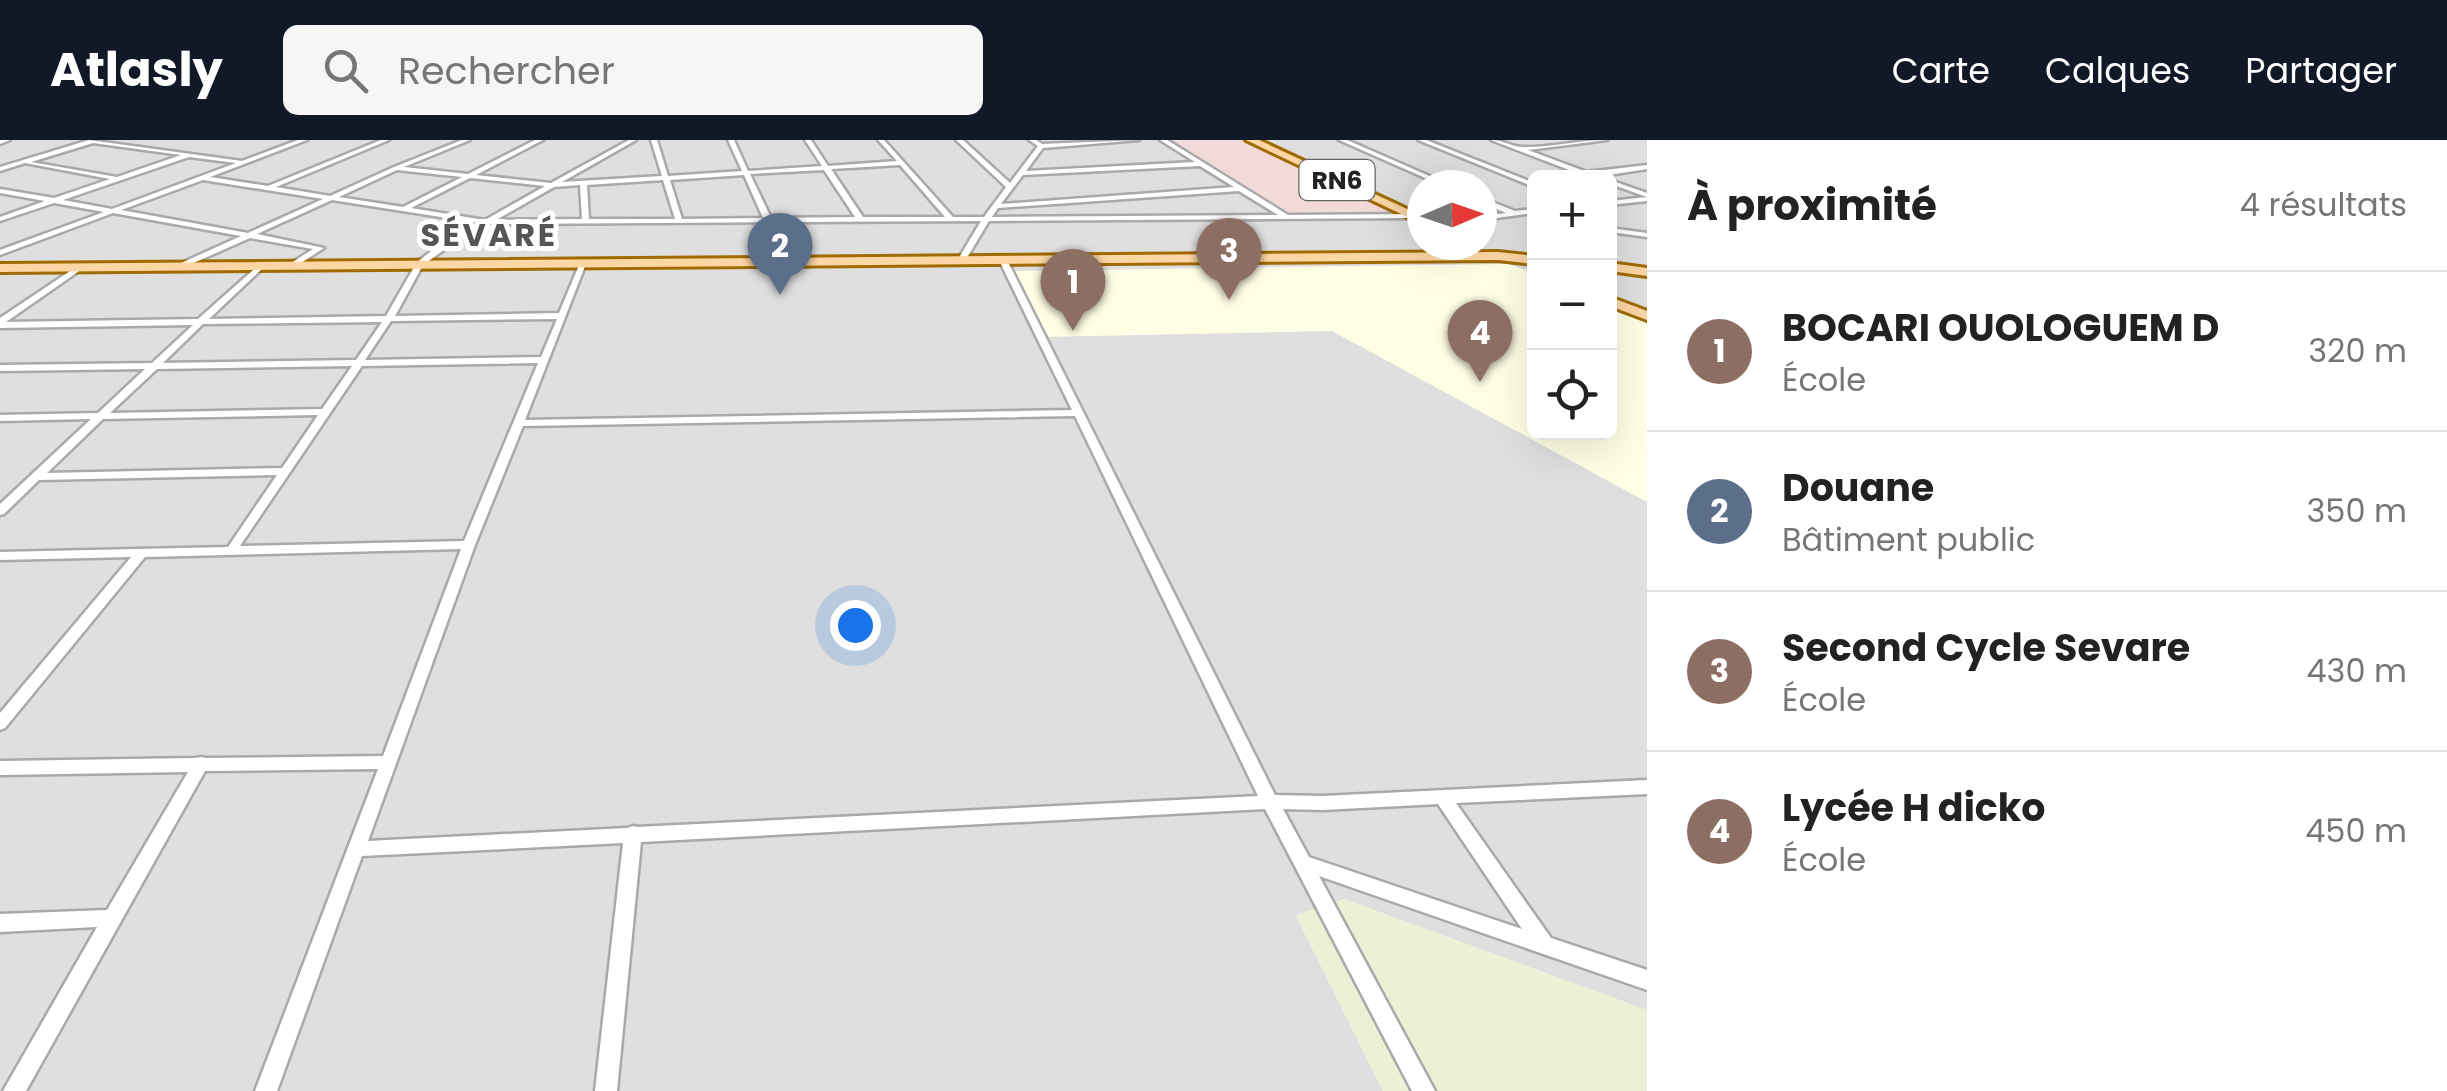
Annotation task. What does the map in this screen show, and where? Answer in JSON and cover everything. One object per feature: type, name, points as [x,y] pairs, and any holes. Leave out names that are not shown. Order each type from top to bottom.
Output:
[{"type":"main road","name":"RN6","points":[[1251,140],[1407,213]]},
{"type":"main road","points":[[1498,256],[1527,268]]},
{"type":"main road","points":[[0,268],[1498,256],[1527,259]]},
{"type":"main road","points":[[1617,268],[1647,272]]},
{"type":"main road","points":[[1617,304],[1647,316]]},
{"type":"street","points":[[0,170],[94,140],[244,162]]},
{"type":"street","points":[[0,253],[300,140]]},
{"type":"street","points":[[269,188],[386,140]]},
{"type":"street","points":[[182,266],[396,168],[467,140]]},
{"type":"street","points":[[404,209],[540,140]]},
{"type":"street","points":[[231,551],[389,318],[420,264],[486,222],[633,140]]},
{"type":"street","points":[[654,140],[679,220]]},
{"type":"street","points":[[752,140],[732,141],[768,220]]},
{"type":"street","points":[[808,140],[860,219]]},
{"type":"street","points":[[882,140],[951,219]]},
{"type":"street","points":[[958,140],[1010,188]]},
{"type":"street","points":[[1032,140],[1041,146],[1136,140]]},
{"type":"street","points":[[1163,140],[1286,217]]},
{"type":"street","points":[[1342,140],[1413,170]]},
{"type":"street","points":[[1421,140],[1527,182]]},
{"type":"street","points":[[1494,140],[1576,170]]},
{"type":"street","points":[[1519,149],[1604,140]]},
{"type":"street","points":[[961,262],[986,218],[1041,146]]},
{"type":"street","points":[[0,219],[188,154]]},
{"type":"street","points":[[22,162],[118,179]]},
{"type":"street","points":[[396,168],[552,185],[902,163]]},
{"type":"street","points":[[1021,173],[1201,164]]},
{"type":"street","points":[[1617,171],[1647,168]]},
{"type":"street","points":[[203,178],[486,222],[1407,218]]},
{"type":"street","points":[[583,183],[586,221]]},
{"type":"street","points":[[1617,185],[1647,197]]},
{"type":"street","points":[[997,206],[1240,188]]},
{"type":"street","points":[[0,191],[320,248],[292,265]]},
{"type":"street","points":[[1617,202],[1647,197]]},
{"type":"street","points":[[1497,206],[1513,213]]},
{"type":"street","points":[[1497,215],[1527,211]]},
{"type":"street","points":[[1497,218],[1527,221]]},
{"type":"street","points":[[1617,231],[1647,235]]},
{"type":"street","points":[[1003,260],[1270,802],[1424,1091]]},
{"type":"street","points":[[266,1091],[469,545],[584,262]]},
{"type":"street","points":[[0,511],[261,265]]},
{"type":"street","points":[[0,323],[78,267]]},
{"type":"street","points":[[0,323],[563,316]]},
{"type":"street","points":[[0,368],[545,360]]},
{"type":"street","points":[[0,418],[326,412]]},
{"type":"street","points":[[519,423],[1077,414]]},
{"type":"street","points":[[36,477],[285,471]]},
{"type":"street","points":[[0,556],[469,545]]},
{"type":"street","points":[[0,724],[140,554]]},
{"type":"street","points":[[0,768],[386,762]]},
{"type":"street","points":[[14,1091],[201,763]]},
{"type":"street","points":[[357,849],[1270,802],[1647,788]]},
{"type":"street","points":[[1442,797],[1546,947]]},
{"type":"street","points":[[606,1091],[632,833]]},
{"type":"street","points":[[1303,864],[1647,980]]},
{"type":"street","points":[[0,923],[112,918]]},
{"type":"shaded area","points":[[0,140],[1647,140],[1647,1010],[1344,899],[1296,916],[1383,1091],[0,1091]]},
{"type":"shaded area","points":[[1163,140],[1244,140],[1400,213],[1288,216]]},
{"type":"shaded area","points":[[1508,264],[1527,271],[1527,437],[1332,331],[1042,337],[1009,271]]},
{"type":"shaded area","points":[[1617,307],[1647,320],[1647,502],[1533,440],[1617,440]]},
{"type":"shaded area","points":[[1344,899],[1647,1010],[1647,1091],[1383,1091],[1296,915]]},
{"type":"place","name":"Douane","points":[[780,295]]},
{"type":"place","name":"Second Cycle Sevare","points":[[1229,300]]},
{"type":"place","name":"BOCARI OUOLOGUEM D","points":[[1073,331]]},
{"type":"place","name":"Lycée H dicko","points":[[1480,382]]},
{"type":"district","name":"SÉVARÉ","points":[[489,234]]}]
